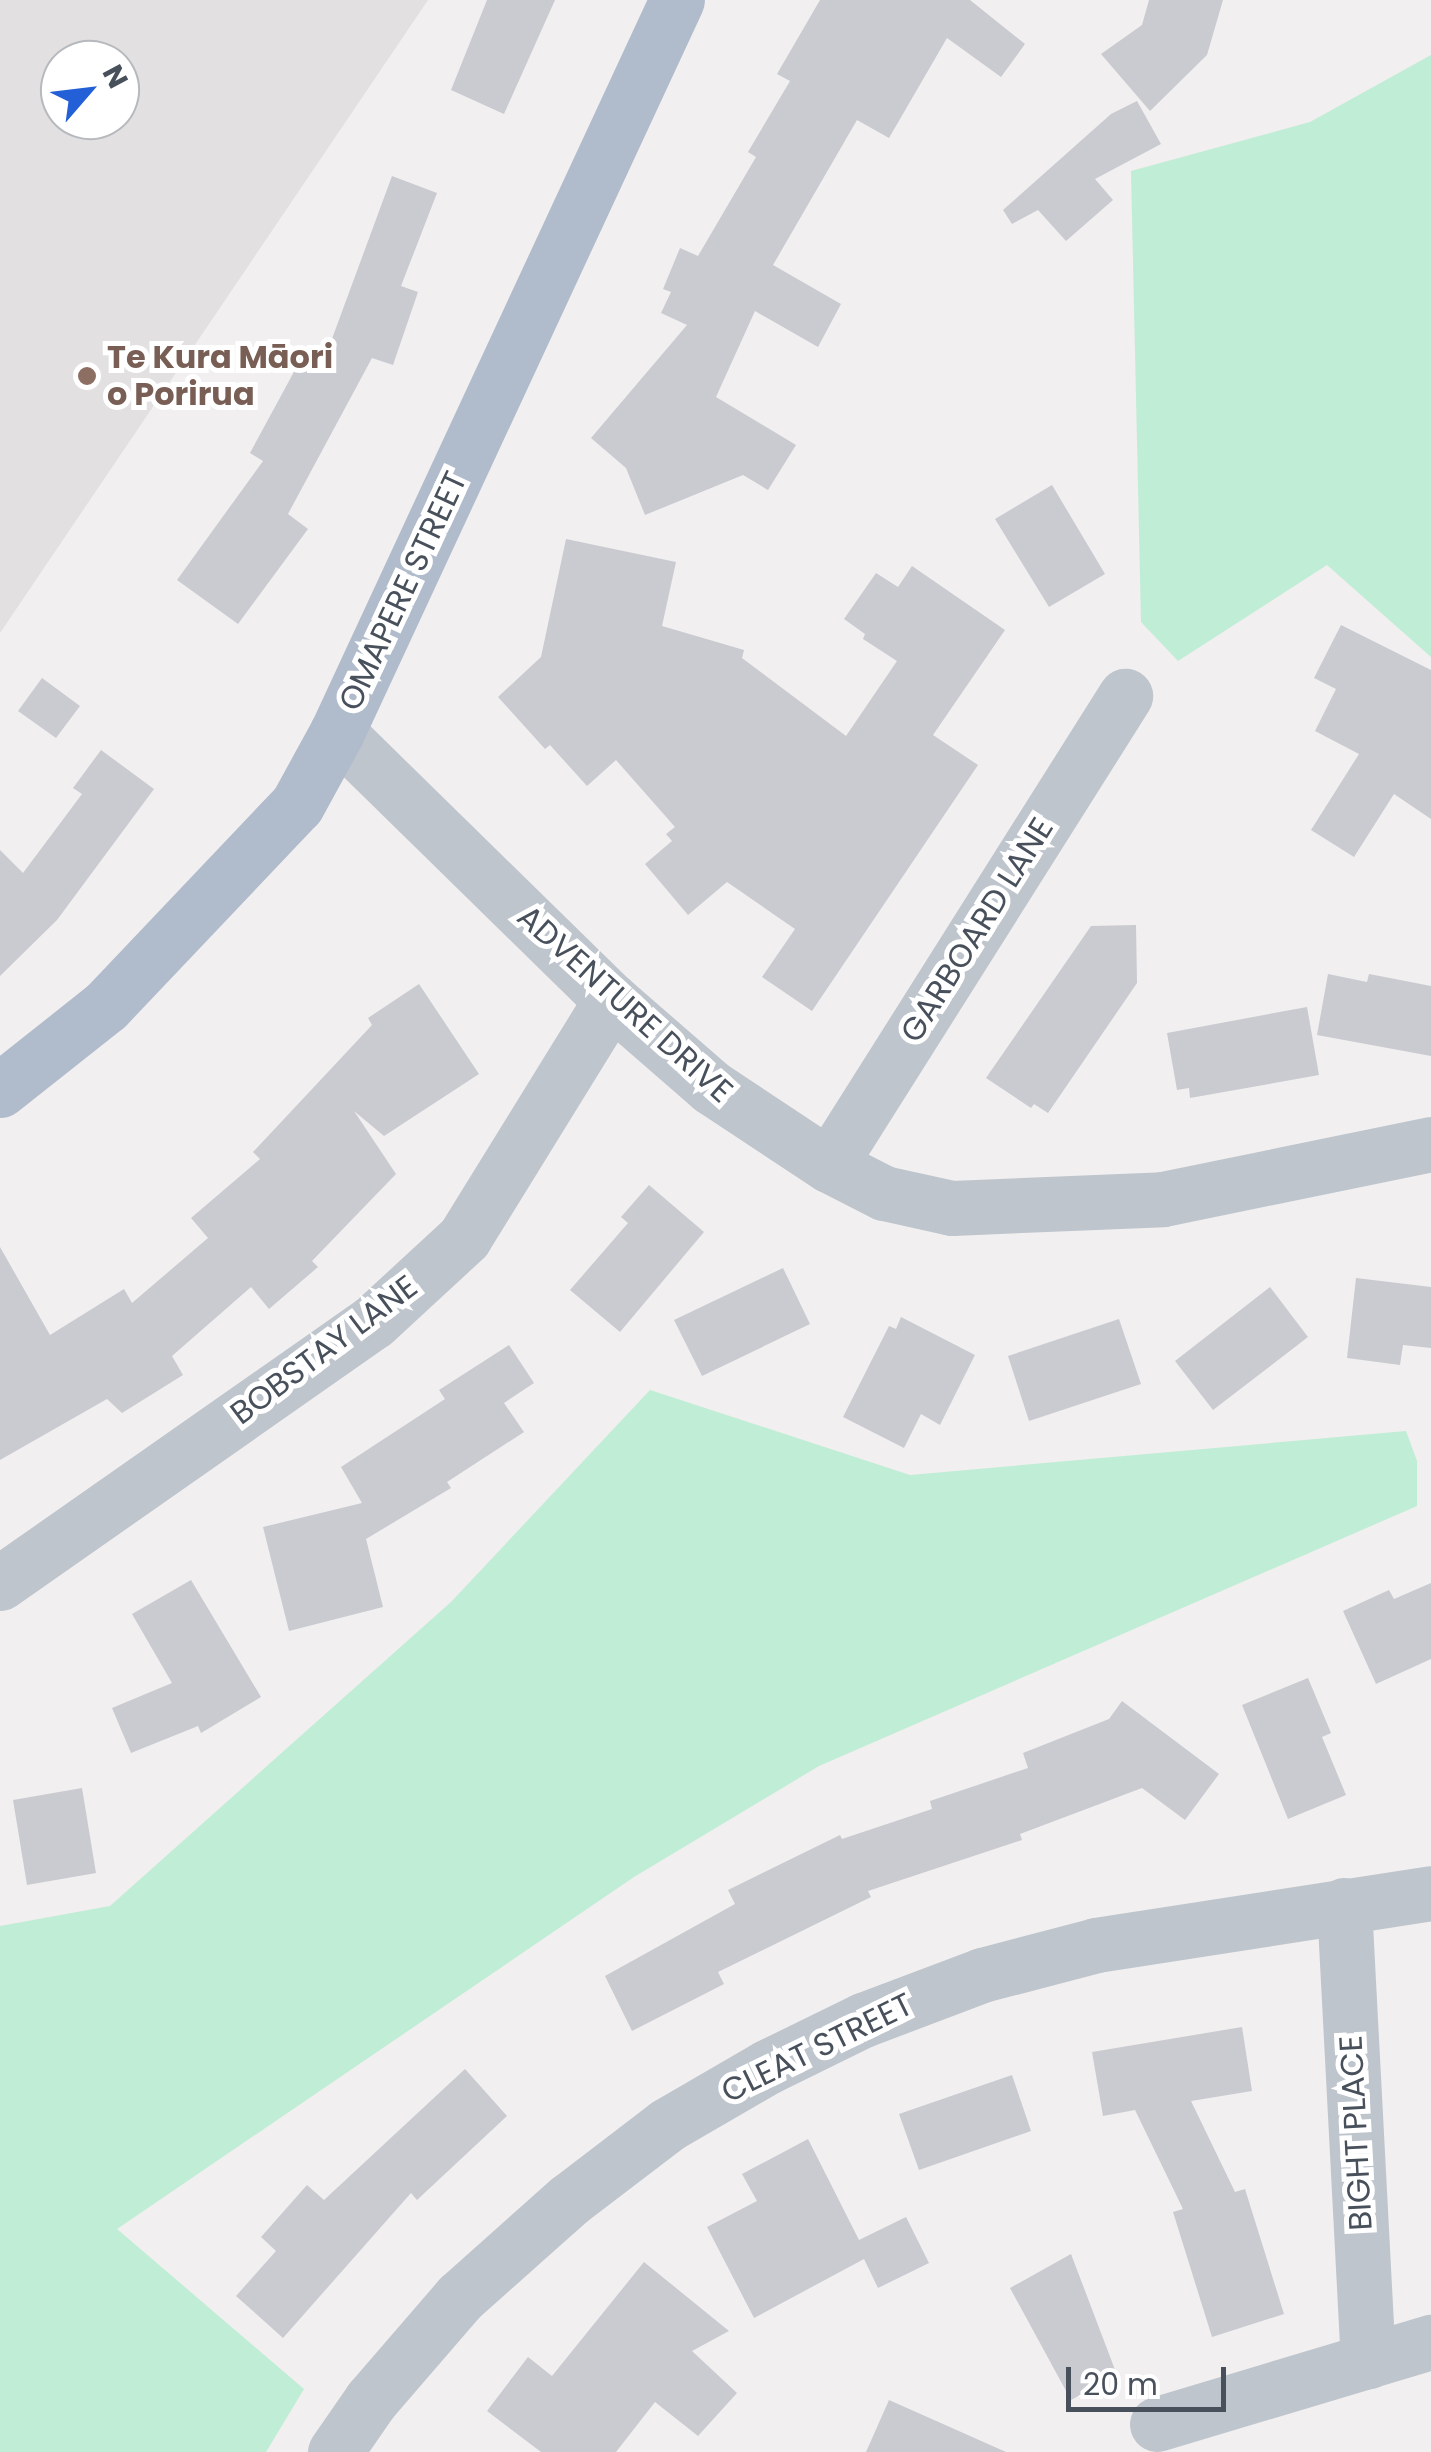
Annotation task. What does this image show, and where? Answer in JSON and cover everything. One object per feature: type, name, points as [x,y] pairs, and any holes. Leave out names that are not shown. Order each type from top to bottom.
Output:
[{"type":"main road","name":"OMAPERE STREET","points":[[0,1090],[106,1006],[297,805],[337,732],[677,0]]},
{"type":"street","name":"GARBOARD LANE","points":[[829,1165],[1125,696]]},
{"type":"street","name":"ADVENTURE DRIVE","points":[[337,732],[612,1000],[710,1087],[829,1165],[884,1193],[952,1208],[1163,1199],[1431,1144]]},
{"type":"street","name":"BOBSTAY LANE","points":[[0,1583],[373,1322],[464,1238],[612,1000]]},
{"type":"street","name":"CLEAT STREET","points":[[335,2452],[371,2400],[460,2298],[569,2200],[668,2125],[767,2067],[863,2020],[982,1975],[1096,1946],[1431,1893]]},
{"type":"street","name":"BIGHT PLACE","points":[[1344,1905],[1368,2361]]},
{"type":"street","points":[[1157,2424],[1431,2342]]},
{"type":"shaded area","name":"Te Kura Māori o Porirua","points":[[0,0],[428,0],[0,633]]},
{"type":"green space","points":[[1431,55],[1431,657],[1327,565],[1178,661],[1141,622],[1131,171],[1310,122]]},
{"type":"green space","points":[[650,1390],[910,1475],[1406,1431],[1417,1461],[1417,1506],[819,1766],[634,1877],[117,2229],[304,2389],[266,2452],[0,2452],[0,1926],[110,1906],[451,1602]]},
{"type":"building","points":[[487,0],[555,0],[504,114],[451,90]]},
{"type":"building","points":[[820,0],[970,0],[1025,44],[1001,77],[947,38],[889,138],[857,120],[773,265],[841,304],[818,347],[755,311],[716,397],[796,445],[768,490],[743,475],[645,515],[626,468],[591,438],[687,325],[661,313],[671,292],[663,289],[680,248],[698,256],[756,157],[748,152],[790,81],[777,74]]},
{"type":"building","points":[[1149,0],[1223,0],[1207,55],[1150,111],[1101,54],[1142,25]]},
{"type":"building","points":[[1137,101],[1161,144],[1095,179],[1113,200],[1066,241],[1038,210],[1012,224],[1003,210],[1111,114]]},
{"type":"building","points":[[392,176],[437,193],[401,286],[418,292],[393,365],[372,358],[288,514],[308,529],[238,624],[177,580],[263,461],[250,453],[308,346],[326,355]]},
{"type":"building","points":[[1052,485],[1105,574],[1049,607],[995,519]]},
{"type":"building","points":[[566,539],[676,562],[662,626],[744,650],[742,658],[846,736],[897,661],[863,639],[865,634],[844,619],[876,573],[898,587],[912,566],[1005,630],[933,735],[978,765],[812,1011],[762,977],[795,929],[727,882],[688,915],[645,864],[672,841],[666,834],[675,827],[616,760],[587,786],[550,745],[545,749],[498,697],[541,657]]},
{"type":"building","points":[[1341,625],[1431,670],[1431,819],[1394,794],[1354,857],[1311,830],[1359,754],[1315,731],[1336,689],[1314,678]]},
{"type":"building","points":[[42,678],[80,706],[56,738],[18,711]]},
{"type":"building","points":[[101,750],[154,789],[57,920],[0,976],[0,850],[23,873],[82,794],[73,788]]},
{"type":"building","points":[[1136,925],[1137,983],[1048,1113],[1034,1104],[1031,1108],[986,1078],[1091,926]]},
{"type":"building","points":[[1328,974],[1367,982],[1369,974],[1431,986],[1431,1056],[1317,1035]]},
{"type":"building","points":[[419,984],[479,1074],[384,1136],[354,1111],[396,1174],[312,1261],[318,1267],[269,1309],[251,1287],[172,1356],[183,1375],[122,1413],[107,1399],[0,1460],[0,1247],[50,1335],[124,1289],[132,1303],[208,1238],[191,1218],[260,1159],[253,1152],[372,1025],[368,1018]]},
{"type":"building","points":[[1307,1007],[1319,1075],[1190,1098],[1189,1088],[1177,1090],[1167,1033]]},
{"type":"building","points":[[649,1185],[704,1232],[620,1332],[570,1290],[628,1223],[621,1217]]},
{"type":"building","points":[[783,1268],[810,1324],[702,1376],[674,1320]]},
{"type":"building","points":[[1356,1278],[1431,1287],[1431,1348],[1403,1345],[1400,1365],[1347,1358]]},
{"type":"building","points":[[1270,1287],[1308,1337],[1213,1410],[1175,1361]]},
{"type":"building","points":[[901,1317],[975,1355],[940,1425],[921,1414],[904,1448],[843,1417],[889,1326],[896,1329]]},
{"type":"building","points":[[1119,1319],[1141,1384],[1029,1421],[1008,1356]]},
{"type":"building","points":[[509,1345],[534,1383],[504,1403],[524,1432],[447,1482],[451,1488],[366,1539],[383,1607],[289,1631],[263,1527],[362,1503],[341,1467],[445,1399],[439,1390]]},
{"type":"building","points":[[191,1580],[261,1697],[201,1733],[198,1726],[131,1753],[112,1708],[172,1683],[132,1614]]},
{"type":"building","points":[[1431,1583],[1431,1659],[1376,1684],[1343,1611],[1389,1590],[1394,1599]]},
{"type":"building","points":[[1308,1678],[1331,1733],[1322,1737],[1346,1795],[1288,1819],[1242,1705]]},
{"type":"building","points":[[1122,1701],[1219,1774],[1185,1820],[1142,1788],[1020,1834],[1022,1840],[868,1891],[871,1897],[718,1972],[724,1984],[632,2031],[605,1976],[735,1904],[728,1890],[840,1835],[842,1839],[932,1809],[930,1801],[1028,1768],[1023,1753],[1109,1719]]},
{"type":"building","points":[[82,1788],[96,1873],[27,1885],[13,1800]]},
{"type":"building","points":[[1242,2027],[1252,2091],[1191,2101],[1235,2192],[1245,2189],[1284,2314],[1212,2337],[1173,2212],[1183,2209],[1135,2110],[1103,2116],[1092,2052]]},
{"type":"building","points":[[465,2069],[507,2116],[417,2200],[411,2193],[283,2338],[236,2296],[276,2251],[261,2237],[307,2185],[324,2200]]},
{"type":"building","points":[[1012,2075],[1031,2131],[919,2170],[899,2114]]},
{"type":"building","points":[[808,2139],[859,2240],[906,2217],[929,2263],[878,2288],[864,2259],[754,2318],[707,2227],[757,2201],[742,2174]]},
{"type":"building","points":[[1071,2254],[1117,2375],[1071,2400],[1010,2288]]},
{"type":"building","points":[[644,2262],[729,2331],[692,2351],[737,2393],[698,2436],[655,2402],[616,2452],[541,2452],[487,2411],[528,2357],[552,2376]]},
{"type":"building","points":[[889,2400],[1006,2452],[866,2452]]},
{"type":"place","name":"Te Kura Māori o Porirua","points":[[87,376]]}]
